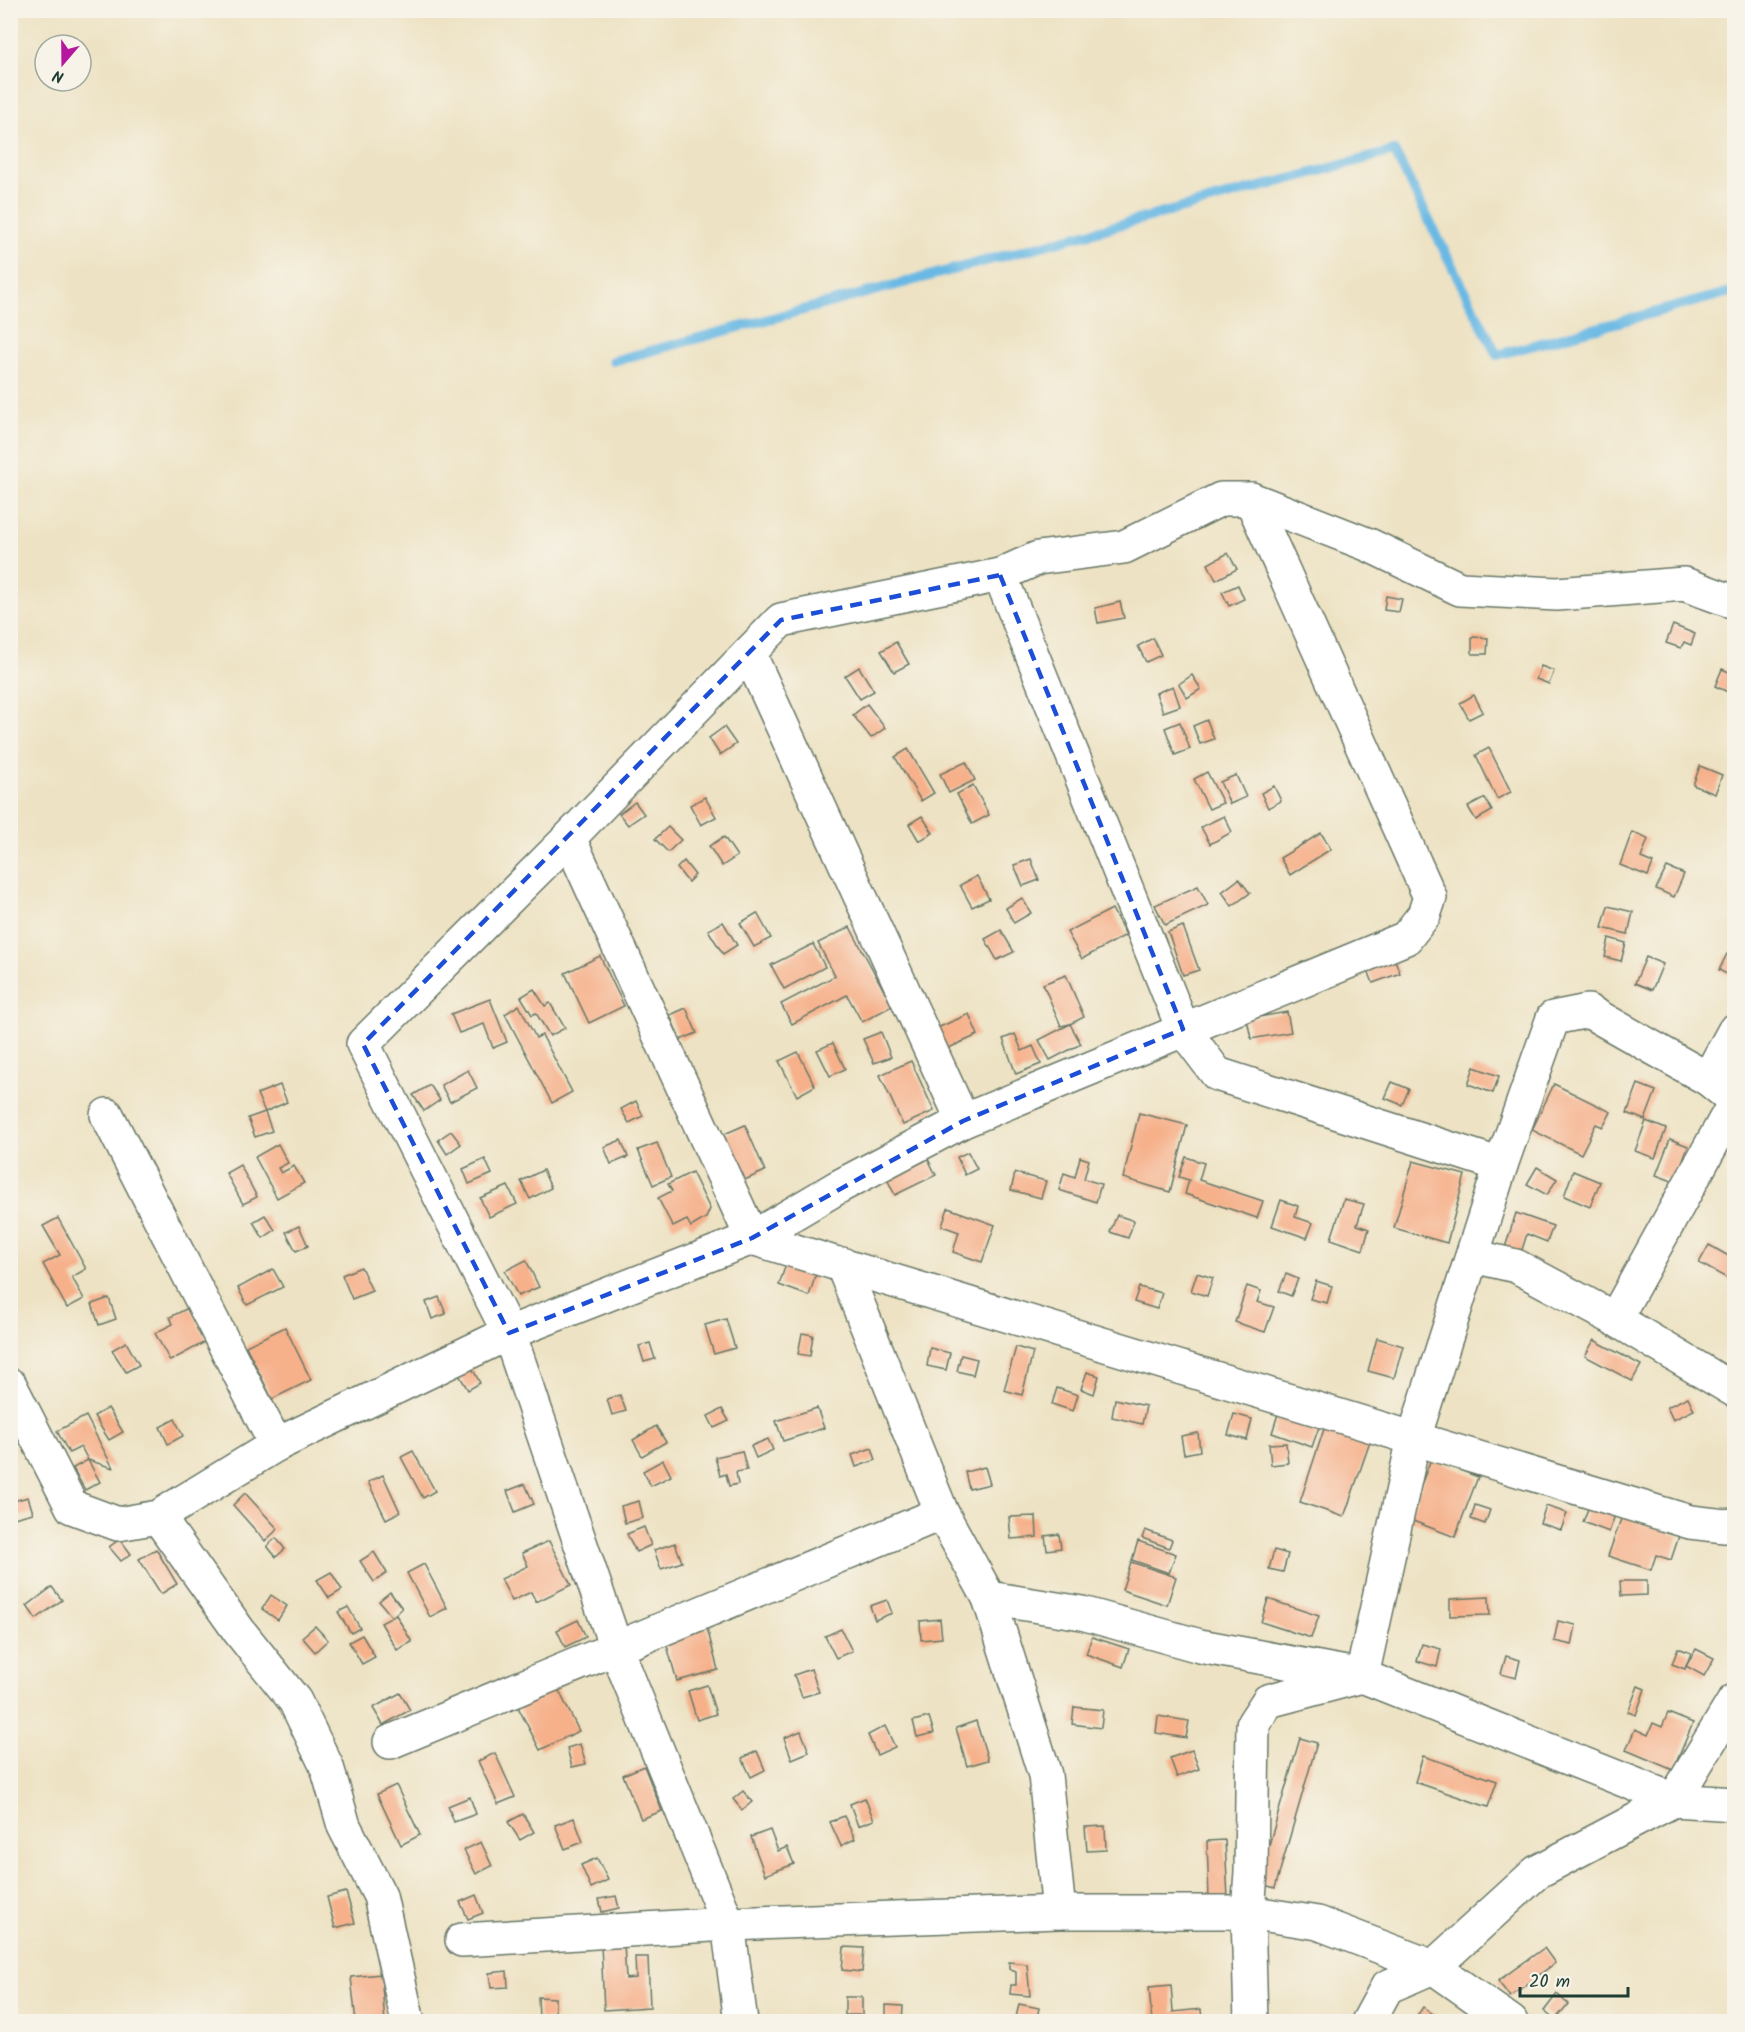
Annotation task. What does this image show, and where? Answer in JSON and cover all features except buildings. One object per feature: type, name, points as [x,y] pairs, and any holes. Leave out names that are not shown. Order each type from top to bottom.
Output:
[{"type":"street","points":[[741,2022],[728,1924],[616,1648],[509,1333],[363,1044],[569,838],[781,620],[1000,575],[1038,558],[1125,547],[1221,499],[1251,499],[1370,545],[1460,589],[1557,594],[1684,584],[1734,602]]},
{"type":"street","points":[[10,1385],[72,1507],[118,1524],[158,1517],[276,1445],[509,1333],[752,1238],[838,1187],[963,1121],[1406,938],[1424,915],[1430,897],[1251,499]]},
{"type":"street","points":[[1000,575],[1183,1029],[1217,1074],[1501,1165]]},
{"type":"street","points":[[749,653],[963,1121]]},
{"type":"street","points":[[569,838],[752,1238],[1690,1522],[1734,1525]]},
{"type":"street","points":[[1362,1676],[1414,1438],[1501,1165],[1553,1018],[1588,1011],[1708,1079],[1734,1102],[1615,1319]]},
{"type":"street","points":[[1708,1079],[1734,1031]]},
{"type":"street","points":[[107,1115],[276,1445]]},
{"type":"street","points":[[1473,1256],[1516,1266],[1615,1319],[1734,1390]]},
{"type":"street","points":[[842,1264],[942,1513],[989,1598],[1044,1775],[1059,1912]]},
{"type":"street","points":[[390,1742],[942,1513]]},
{"type":"street","points":[[158,1517],[239,1631],[295,1701],[327,1767],[344,1826],[380,1896],[408,2022]]},
{"type":"street","points":[[989,1598],[1082,1612],[1200,1646],[1362,1676],[1674,1800],[1734,1804]]},
{"type":"street","points":[[1251,2022],[1248,1912],[1251,1872],[1253,1724],[1268,1701],[1362,1676]]},
{"type":"street","points":[[1368,2022],[1387,1987],[1433,1967],[1537,1872],[1674,1800],[1734,1701]]},
{"type":"street","points":[[462,1940],[728,1924],[1059,1912],[1248,1912],[1318,1923],[1433,1967],[1511,2022]]},
{"type":"highlighted area","points":[[1000,575],[1183,1029],[963,1121],[752,1238],[509,1333],[363,1044],[781,620]]},
{"type":"waterway","points":[[613,361],[1394,151],[1497,355],[1734,291]]}]
